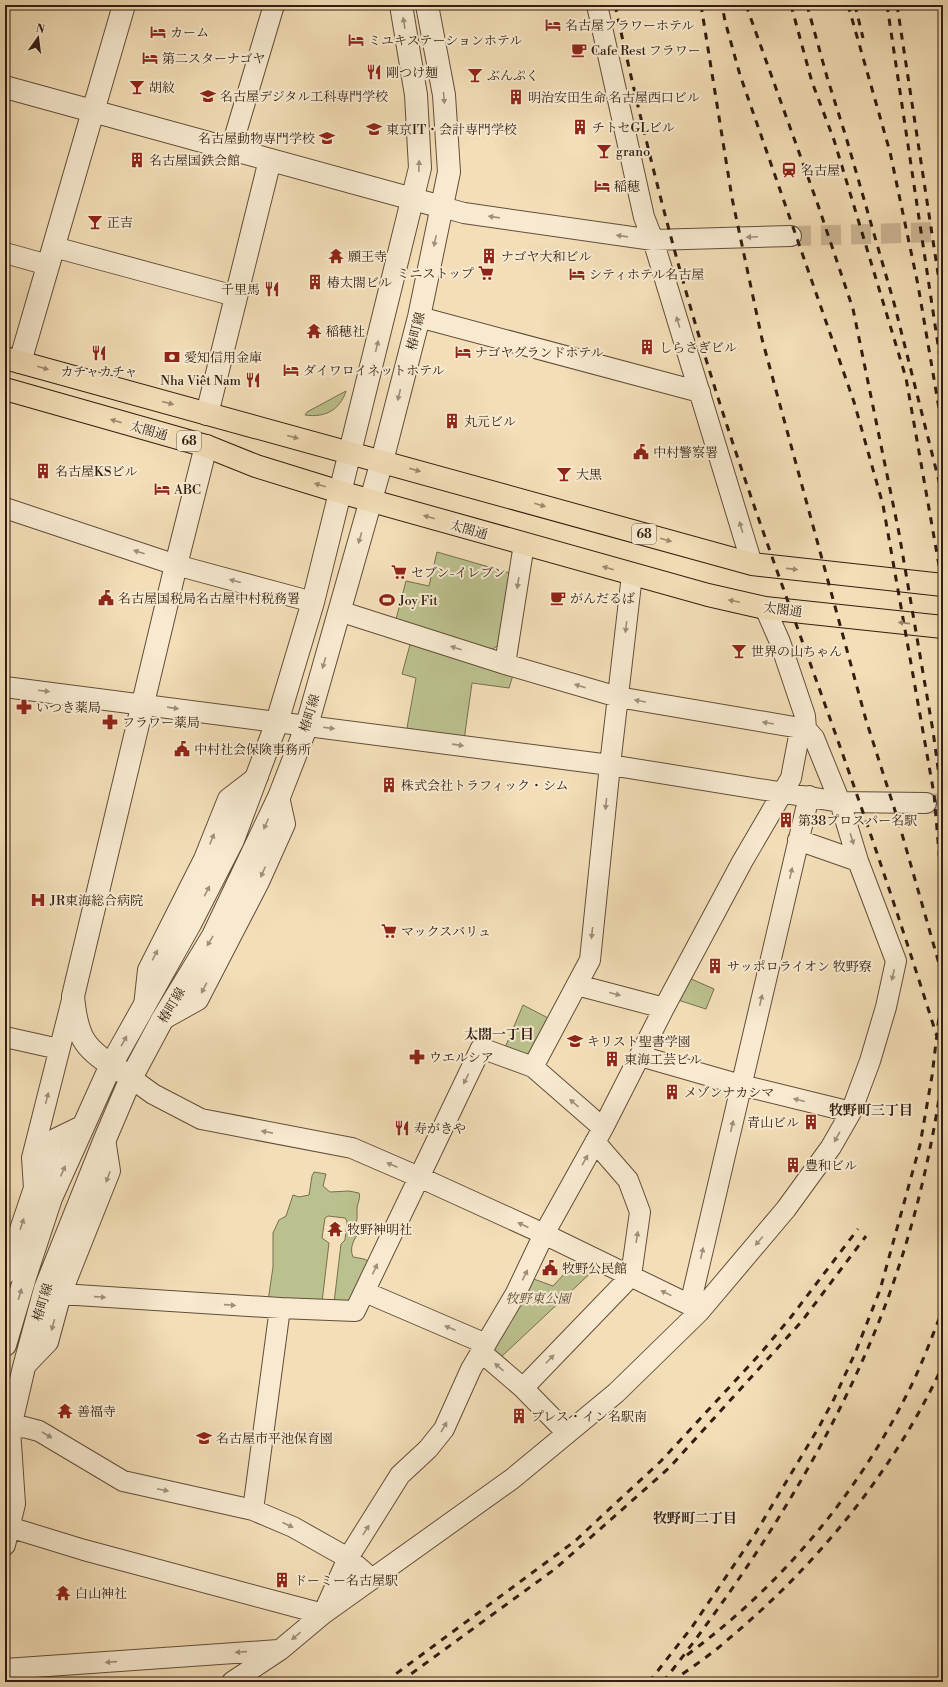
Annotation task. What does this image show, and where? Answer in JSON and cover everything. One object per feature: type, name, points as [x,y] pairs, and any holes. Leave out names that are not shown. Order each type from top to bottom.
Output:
[{"type":"main road","name":"68","points":[[12,360],[206,414],[351,452],[752,564],[943,585]]},
{"type":"main road","name":"太閤通","points":[[5,389],[206,446],[256,466],[340,492],[708,595],[765,608],[943,627]]},
{"type":"street","points":[[12,360],[51,256],[124,5]]},
{"type":"street","points":[[231,150],[274,5]]},
{"type":"street","name":"椿町線","points":[[5,1345],[51,1198],[111,1065],[190,924],[233,840],[277,722],[313,602],[420,168],[416,95],[401,5]]},
{"type":"street","name":"椿町線","points":[[7,1436],[45,1289],[105,1139],[131,1078],[162,1020],[213,936],[279,797],[306,725],[382,461],[419,317],[449,172],[444,95],[427,5]]},
{"type":"street","points":[[597,5],[644,217],[653,240],[752,564]]},
{"type":"street","points":[[5,87],[231,150],[471,214],[653,240],[791,236]]},
{"type":"street","points":[[206,414],[270,160]]},
{"type":"street","points":[[5,252],[51,256],[235,296]]},
{"type":"street","points":[[419,317],[700,392]]},
{"type":"street","points":[[34,1188],[32,1158],[73,996],[176,564],[206,446]]},
{"type":"street","points":[[5,508],[176,564],[313,602]]},
{"type":"street","points":[[505,664],[524,544]]},
{"type":"street","points":[[533,1067],[590,960],[610,765],[632,574]]},
{"type":"street","points":[[232,1682],[280,1650],[323,1614],[512,1479],[616,1393],[786,1209],[831,1147],[851,1112],[870,1061],[886,1007],[896,961],[858,861],[840,802],[814,738],[806,729],[804,716],[780,642],[765,608]]},
{"type":"street","points":[[339,611],[618,698],[806,729]]},
{"type":"street","points":[[5,687],[610,765],[840,802],[926,803]]},
{"type":"street","points":[[323,1614],[348,1558],[400,1475],[428,1450],[444,1429],[471,1369],[516,1293],[544,1234],[599,1135],[664,1008],[742,862],[791,778],[799,736],[806,729]]},
{"type":"street","points":[[695,1308],[741,1085],[809,796]]},
{"type":"street","points":[[798,840],[858,861]]},
{"type":"street","points":[[577,985],[664,1008]]},
{"type":"street","points":[[73,996],[75,1021],[81,1037],[93,1052],[153,1094],[201,1119],[352,1148],[544,1234],[695,1308]]},
{"type":"street","points":[[5,1037],[59,1049]]},
{"type":"street","points":[[61,1294],[280,1308],[355,1311],[480,1048],[533,1067],[599,1135],[628,1180],[640,1212],[631,1276],[524,1388]]},
{"type":"street","points":[[640,1056],[741,1085],[851,1112]]},
{"type":"street","points":[[5,1274],[34,1188],[55,1139],[84,1125]]},
{"type":"street","points":[[24,1367],[48,1342],[61,1294],[110,1171],[105,1139]]},
{"type":"street","points":[[365,1292],[483,1348],[567,1433]]},
{"type":"street","points":[[253,1510],[280,1308]]},
{"type":"street","points":[[323,1614],[84,1550],[7,1536],[15,1504],[7,1436],[24,1427],[40,1431],[123,1481],[253,1510],[293,1527],[348,1558],[372,1578]]},
{"type":"street","points":[[5,1669],[280,1650]]},
{"type":"green space","points":[[346,391],[340,403],[331,411],[319,415],[305,415],[307,412]]},
{"type":"green space","points":[[437,552],[510,573],[499,645],[489,651],[395,623],[406,581],[429,586]]},
{"type":"green space","points":[[411,641],[513,675],[509,688],[472,683],[464,740],[407,728],[416,678],[402,674]]},
{"type":"green space","points":[[689,978],[714,989],[706,1009],[678,1000]]},
{"type":"green space","points":[[523,1005],[550,1019],[531,1054],[522,1056],[504,1050]]},
{"type":"green space","points":[[314,1172],[326,1174],[323,1186],[330,1192],[349,1191],[359,1193],[360,1197],[357,1207],[357,1218],[354,1228],[359,1232],[353,1244],[352,1253],[353,1257],[371,1262],[354,1301],[334,1303],[341,1244],[345,1240],[347,1221],[345,1218],[328,1216],[325,1218],[322,1238],[329,1243],[322,1302],[268,1301],[273,1267],[273,1233],[279,1220],[286,1216],[293,1195],[299,1197],[309,1195]]},
{"type":"green space","name":"牧野東公園","points":[[579,1258],[597,1267],[500,1358],[490,1352],[531,1278],[553,1286]]},
{"type":"tunnel","points":[[791,236],[943,232]]},
{"type":"tunnel","points":[[926,803],[943,804]]},
{"type":"railway","points":[[615,5],[658,188],[682,279],[709,369],[755,509],[879,858],[943,1056]]},
{"type":"railway","points":[[701,5],[732,198],[762,339],[866,720],[898,820],[940,967]]},
{"type":"railway","points":[[649,1682],[692,1627],[755,1534],[819,1427],[834,1399],[856,1351],[880,1290],[920,1145],[932,1076],[941,1000],[943,938],[941,876],[934,794],[883,505],[854,402],[740,75],[722,5]]},
{"type":"railway","points":[[746,5],[818,205],[853,309],[899,533],[933,731],[943,805]]},
{"type":"railway","points":[[791,5],[812,82],[834,140],[906,378],[943,588]]},
{"type":"railway","points":[[807,5],[894,303],[943,497]]},
{"type":"railway","points":[[848,5],[890,152],[918,285],[943,432]]},
{"type":"railway","points":[[855,5],[863,38]]},
{"type":"railway","points":[[887,5],[943,378]]},
{"type":"railway","points":[[897,5],[943,306]]},
{"type":"railway","points":[[663,1682],[726,1597],[785,1508],[836,1415],[859,1368],[880,1319],[911,1228],[933,1134],[943,1071]]},
{"type":"railway","points":[[385,1682],[575,1541],[661,1461],[760,1354],[791,1317],[858,1229]]},
{"type":"railway","points":[[400,1682],[555,1569],[669,1468],[802,1321],[866,1236]]},
{"type":"railway","points":[[687,1655],[721,1629],[783,1571],[837,1506],[862,1472],[905,1398],[943,1309]]},
{"type":"railway","points":[[671,1682],[712,1653],[758,1613],[821,1549],[849,1516],[901,1443],[923,1405],[943,1365]]},
{"type":"place","name":"名古屋フラワーホテル","points":[[553,25]]},
{"type":"place","name":"カーム","points":[[158,32]]},
{"type":"place","name":"ミユキステーションホテル","points":[[356,40]]},
{"type":"place","name":"Cafe Rest フラワー","points":[[579,50]]},
{"type":"place","name":"第二スターナゴヤ","points":[[150,58]]},
{"type":"place","name":"剛つけ麺","points":[[374,72]]},
{"type":"place","name":"ぶんぷく","points":[[475,75]]},
{"type":"place","name":"胡紋","points":[[137,87]]},
{"type":"place","name":"名古屋デジタル工科専門学校","points":[[208,96]]},
{"type":"place","name":"明治安田生命 名古屋西口ビル","points":[[516,97]]},
{"type":"place","name":"チトセGLビル","points":[[580,127]]},
{"type":"place","name":"東京IT・会計専門学校","points":[[374,129]]},
{"type":"place","name":"名古屋動物専門学校","points":[[327,138]]},
{"type":"place","name":"grano","points":[[604,151]]},
{"type":"place","name":"名古屋国鉄会館","points":[[137,160]]},
{"type":"place","name":"名古屋","points":[[789,170]]},
{"type":"place","name":"稲穂","points":[[602,186]]},
{"type":"place","name":"正吉","points":[[95,222]]},
{"type":"place","name":"願王寺","points":[[336,256]]},
{"type":"place","name":"ナゴヤ大和ビル","points":[[489,256]]},
{"type":"place","name":"ミニストップ","points":[[486,273]]},
{"type":"place","name":"シティホテル名古屋","points":[[577,274]]},
{"type":"place","name":"椿太閤ビル","points":[[315,282]]},
{"type":"place","name":"千里馬","points":[[272,289]]},
{"type":"place","name":"稲穂社","points":[[314,331]]},
{"type":"place","name":"しらさぎビル","points":[[647,347]]},
{"type":"place","name":"ナゴヤグランドホテル","points":[[463,352]]},
{"type":"place","name":"カチャカチャ","points":[[99,353]]},
{"type":"place","name":"愛知信用金庫","points":[[172,357]]},
{"type":"place","name":"ダイワロイネットホテル","points":[[291,370]]},
{"type":"place","name":"Nha Viêt Nam","points":[[253,380]]},
{"type":"place","name":"丸元ビル","points":[[452,421]]},
{"type":"place","name":"中村警察署","points":[[641,452]]},
{"type":"place","name":"名古屋KSビル","points":[[43,471]]},
{"type":"place","name":"大黒","points":[[564,474]]},
{"type":"place","name":"ABC","points":[[162,489]]},
{"type":"place","name":"セブン-イレブン","points":[[399,572]]},
{"type":"place","name":"名古屋国税局名古屋中村税務署","points":[[106,598]]},
{"type":"place","name":"がんだるば","points":[[558,598]]},
{"type":"place","name":"Joy Fit","points":[[387,600]]},
{"type":"place","name":"世界の山ちゃん","points":[[739,651]]},
{"type":"place","name":"いつき薬局","points":[[24,707]]},
{"type":"place","name":"フラワー薬局","points":[[110,722]]},
{"type":"place","name":"中村社会保険事務所","points":[[182,749]]},
{"type":"place","name":"株式会社トラフィック・シム","points":[[389,785]]},
{"type":"place","name":"第38プロスパー名駅","points":[[786,820]]},
{"type":"place","name":"JR東海総合病院","points":[[38,900]]},
{"type":"place","name":"マックスバリュ","points":[[389,931]]},
{"type":"place","name":"サッポロライオン 牧野寮","points":[[715,966]]},
{"type":"place","name":"キリスト聖書学園","points":[[575,1041]]},
{"type":"place","name":"ウエルシア","points":[[417,1057]]},
{"type":"place","name":"東海工芸ビル","points":[[612,1059]]},
{"type":"place","name":"メゾンナカシマ","points":[[672,1092]]},
{"type":"place","name":"青山ビル","points":[[811,1122]]},
{"type":"place","name":"寿がきや","points":[[402,1128]]},
{"type":"place","name":"豊和ビル","points":[[793,1165]]},
{"type":"place","name":"牧野神明社","points":[[335,1229]]},
{"type":"place","name":"牧野公民館","points":[[550,1268]]},
{"type":"place","name":"善福寺","points":[[65,1411]]},
{"type":"place","name":"プレス・イン名駅南","points":[[519,1416]]},
{"type":"place","name":"名古屋市平池保育園","points":[[204,1438]]},
{"type":"place","name":"ドーミー名古屋駅","points":[[282,1580]]},
{"type":"place","name":"白山神社","points":[[63,1593]]},
{"type":"district","name":"太閤一丁目","points":[[499,1034]]},
{"type":"district","name":"牧野町三丁目","points":[[871,1110]]},
{"type":"district","name":"牧野町二丁目","points":[[695,1518]]}]
